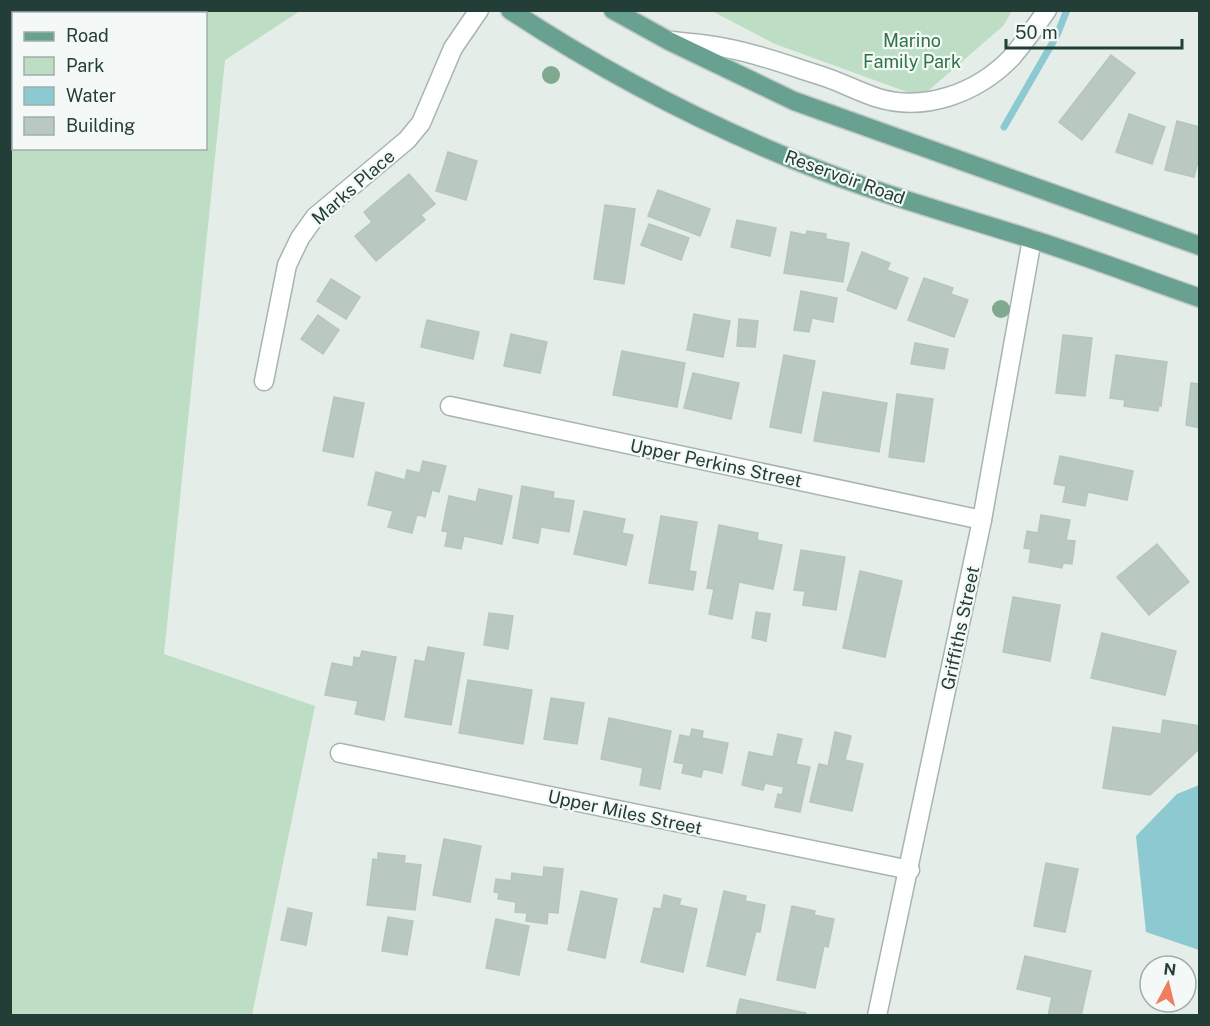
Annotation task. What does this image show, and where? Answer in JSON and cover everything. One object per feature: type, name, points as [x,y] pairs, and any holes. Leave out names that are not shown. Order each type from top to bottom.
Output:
[{"type":"main road","name":"Reservoir Road","points":[[510,10],[647,91],[747,141],[853,182],[1032,239],[1200,298]]},
{"type":"main road","points":[[613,10],[669,41],[794,101],[1200,246]]},
{"type":"street","name":"Marks Place","points":[[264,381],[287,266],[300,238],[315,217],[408,140],[421,123],[453,48],[479,10]]},
{"type":"street","points":[[669,41],[735,50],[768,58],[841,82],[877,97],[899,102],[922,102],[939,100],[987,79],[1012,57],[1047,10]]},
{"type":"street","name":"Griffiths Street","points":[[877,1016],[910,870],[982,520],[1032,239]]},
{"type":"street","name":"Upper Perkins Street","points":[[450,406],[982,520]]},
{"type":"street","name":"Upper Miles Street","points":[[340,753],[910,870]]},
{"type":"green space","points":[[10,11],[300,11],[225,60],[164,654],[315,706],[252,1015],[11,1015]]},
{"type":"green space","name":"Marino Family Park","points":[[712,11],[1012,11],[1003,26],[921,97],[775,44]]},
{"type":"water","points":[[1199,785],[1199,950],[1146,932],[1136,836],[1177,794]]},
{"type":"building","points":[[1111,55],[1135,73],[1082,140],[1059,122]]},
{"type":"building","points":[[1129,114],[1165,127],[1152,164],[1116,152]]},
{"type":"building","points":[[1177,121],[1200,127],[1200,153],[1194,177],[1165,170]]},
{"type":"building","points":[[448,152],[477,161],[466,200],[436,191]]},
{"type":"building","points":[[409,174],[435,204],[421,215],[425,220],[376,261],[355,236],[372,222],[364,212]]},
{"type":"building","points":[[658,190],[710,209],[700,236],[648,216]]},
{"type":"building","points":[[605,205],[635,209],[624,284],[594,279]]},
{"type":"building","points":[[737,220],[776,228],[770,256],[731,247]]},
{"type":"building","points":[[649,224],[689,238],[681,260],[641,245]]},
{"type":"building","points":[[807,231],[826,234],[826,239],[849,243],[843,282],[784,273],[791,232],[806,235]]},
{"type":"building","points":[[862,252],[890,263],[887,270],[908,278],[896,309],[847,290]]},
{"type":"building","points":[[924,278],[953,288],[951,294],[968,300],[954,337],[908,320]]},
{"type":"building","points":[[331,279],[360,297],[346,319],[317,301]]},
{"type":"building","points":[[801,291],[837,298],[833,322],[812,318],[809,332],[794,330]]},
{"type":"building","points":[[694,314],[730,321],[723,357],[687,350]]},
{"type":"building","points":[[318,315],[339,330],[323,354],[301,339]]},
{"type":"building","points":[[739,319],[758,321],[755,347],[737,346]]},
{"type":"building","points":[[427,320],[479,332],[473,359],[421,347]]},
{"type":"building","points":[[511,334],[547,342],[540,373],[504,366]]},
{"type":"building","points":[[1063,335],[1092,338],[1085,396],[1056,393]]},
{"type":"building","points":[[915,343],[948,349],[944,369],[911,364]]},
{"type":"building","points":[[622,351],[685,363],[677,407],[613,395]]},
{"type":"building","points":[[784,355],[815,361],[801,433],[770,427]]},
{"type":"building","points":[[1116,355],[1167,362],[1161,406],[1159,405],[1158,411],[1124,406],[1125,400],[1110,398]]},
{"type":"building","points":[[693,373],[739,383],[731,419],[684,408]]},
{"type":"building","points":[[1191,383],[1200,384],[1200,428],[1186,425]]},
{"type":"building","points":[[823,392],[887,403],[879,452],[814,441]]},
{"type":"building","points":[[897,394],[933,399],[924,462],[889,457]]},
{"type":"building","points":[[334,397],[364,403],[353,457],[323,451]]},
{"type":"building","points":[[1060,456],[1133,471],[1127,500],[1088,492],[1085,506],[1063,502],[1066,486],[1054,484]]},
{"type":"building","points":[[423,461],[446,466],[439,492],[432,490],[425,517],[417,514],[412,533],[388,527],[393,511],[368,505],[376,472],[405,480],[407,470],[420,473]]},
{"type":"building","points":[[522,486],[554,492],[553,498],[574,501],[569,532],[541,527],[538,543],[513,538]]},
{"type":"building","points":[[479,489],[512,496],[502,544],[464,536],[461,549],[445,546],[448,532],[442,531],[449,496],[476,502]]},
{"type":"building","points":[[584,511],[625,519],[622,533],[633,535],[626,565],[574,554]]},
{"type":"building","points":[[1041,515],[1070,520],[1066,540],[1075,541],[1072,564],[1063,563],[1062,568],[1029,562],[1031,549],[1024,548],[1027,531],[1038,533]]},
{"type":"building","points":[[661,516],[697,522],[689,571],[696,572],[693,590],[649,583]]},
{"type":"building","points":[[719,525],[758,533],[757,540],[782,545],[773,589],[739,582],[732,619],[709,614],[714,589],[707,588]]},
{"type":"building","points":[[1157,544],[1189,582],[1149,615],[1117,577]]},
{"type":"building","points":[[801,550],[845,557],[836,610],[803,605],[805,591],[794,590]]},
{"type":"building","points":[[860,571],[902,581],[885,657],[843,648]]},
{"type":"building","points":[[1013,597],[1060,605],[1050,661],[1003,652]]},
{"type":"building","points":[[756,612],[770,614],[766,641],[752,638]]},
{"type":"building","points":[[489,613],[513,616],[508,649],[484,645]]},
{"type":"building","points":[[1102,633],[1176,651],[1165,695],[1091,678]]},
{"type":"building","points":[[428,647],[464,653],[451,725],[405,717],[415,660],[425,662]]},
{"type":"building","points":[[362,651],[396,657],[384,720],[355,714],[358,701],[325,695],[332,663],[353,667],[354,657],[360,658]]},
{"type":"building","points":[[468,680],[532,690],[523,744],[459,733]]},
{"type":"building","points":[[551,698],[584,703],[577,744],[544,739]]},
{"type":"building","points":[[609,718],[671,731],[660,789],[640,785],[643,768],[601,759]]},
{"type":"building","points":[[1163,720],[1200,726],[1198,750],[1150,795],[1103,788],[1113,727],[1161,734]]},
{"type":"building","points":[[692,729],[703,731],[702,738],[728,743],[722,773],[703,769],[701,777],[682,773],[684,764],[674,762],[680,735],[690,737]]},
{"type":"building","points":[[835,732],[851,736],[845,760],[863,764],[852,811],[810,802],[819,764],[828,766]]},
{"type":"building","points":[[778,734],[802,739],[796,764],[810,767],[800,812],[775,807],[778,794],[782,795],[784,787],[765,783],[763,790],[742,785],[749,752],[773,757]]},
{"type":"building","points":[[444,839],[481,846],[470,902],[433,895]]},
{"type":"building","points":[[378,853],[405,856],[404,863],[421,865],[415,910],[367,905],[373,859],[378,860]]},
{"type":"building","points":[[1046,863],[1078,869],[1065,932],[1034,926]]},
{"type":"building","points":[[544,867],[563,869],[558,913],[548,912],[547,924],[526,921],[527,913],[515,912],[516,902],[498,899],[499,893],[494,892],[496,879],[511,881],[512,873],[543,877]]},
{"type":"building","points":[[581,891],[617,899],[605,958],[568,950]]},
{"type":"building","points":[[724,891],[746,896],[745,901],[765,905],[760,932],[756,931],[745,975],[707,966]]},
{"type":"building","points":[[664,895],[681,899],[679,905],[697,909],[683,972],[641,962],[654,908],[661,909]]},
{"type":"building","points":[[792,906],[815,911],[814,915],[834,919],[828,947],[824,946],[815,988],[777,980]]},
{"type":"building","points":[[288,908],[312,913],[306,945],[281,940]]},
{"type":"building","points":[[388,917],[413,921],[407,955],[382,951]]},
{"type":"building","points":[[496,919],[529,926],[519,975],[486,968]]},
{"type":"building","points":[[1025,956],[1091,971],[1081,1016],[1048,1016],[1052,997],[1017,989]]},
{"type":"building","points":[[740,999],[806,1013],[806,1016],[736,1016]]},
{"type":"waterway","points":[[1004,127],[1057,35],[1067,10]]}]
